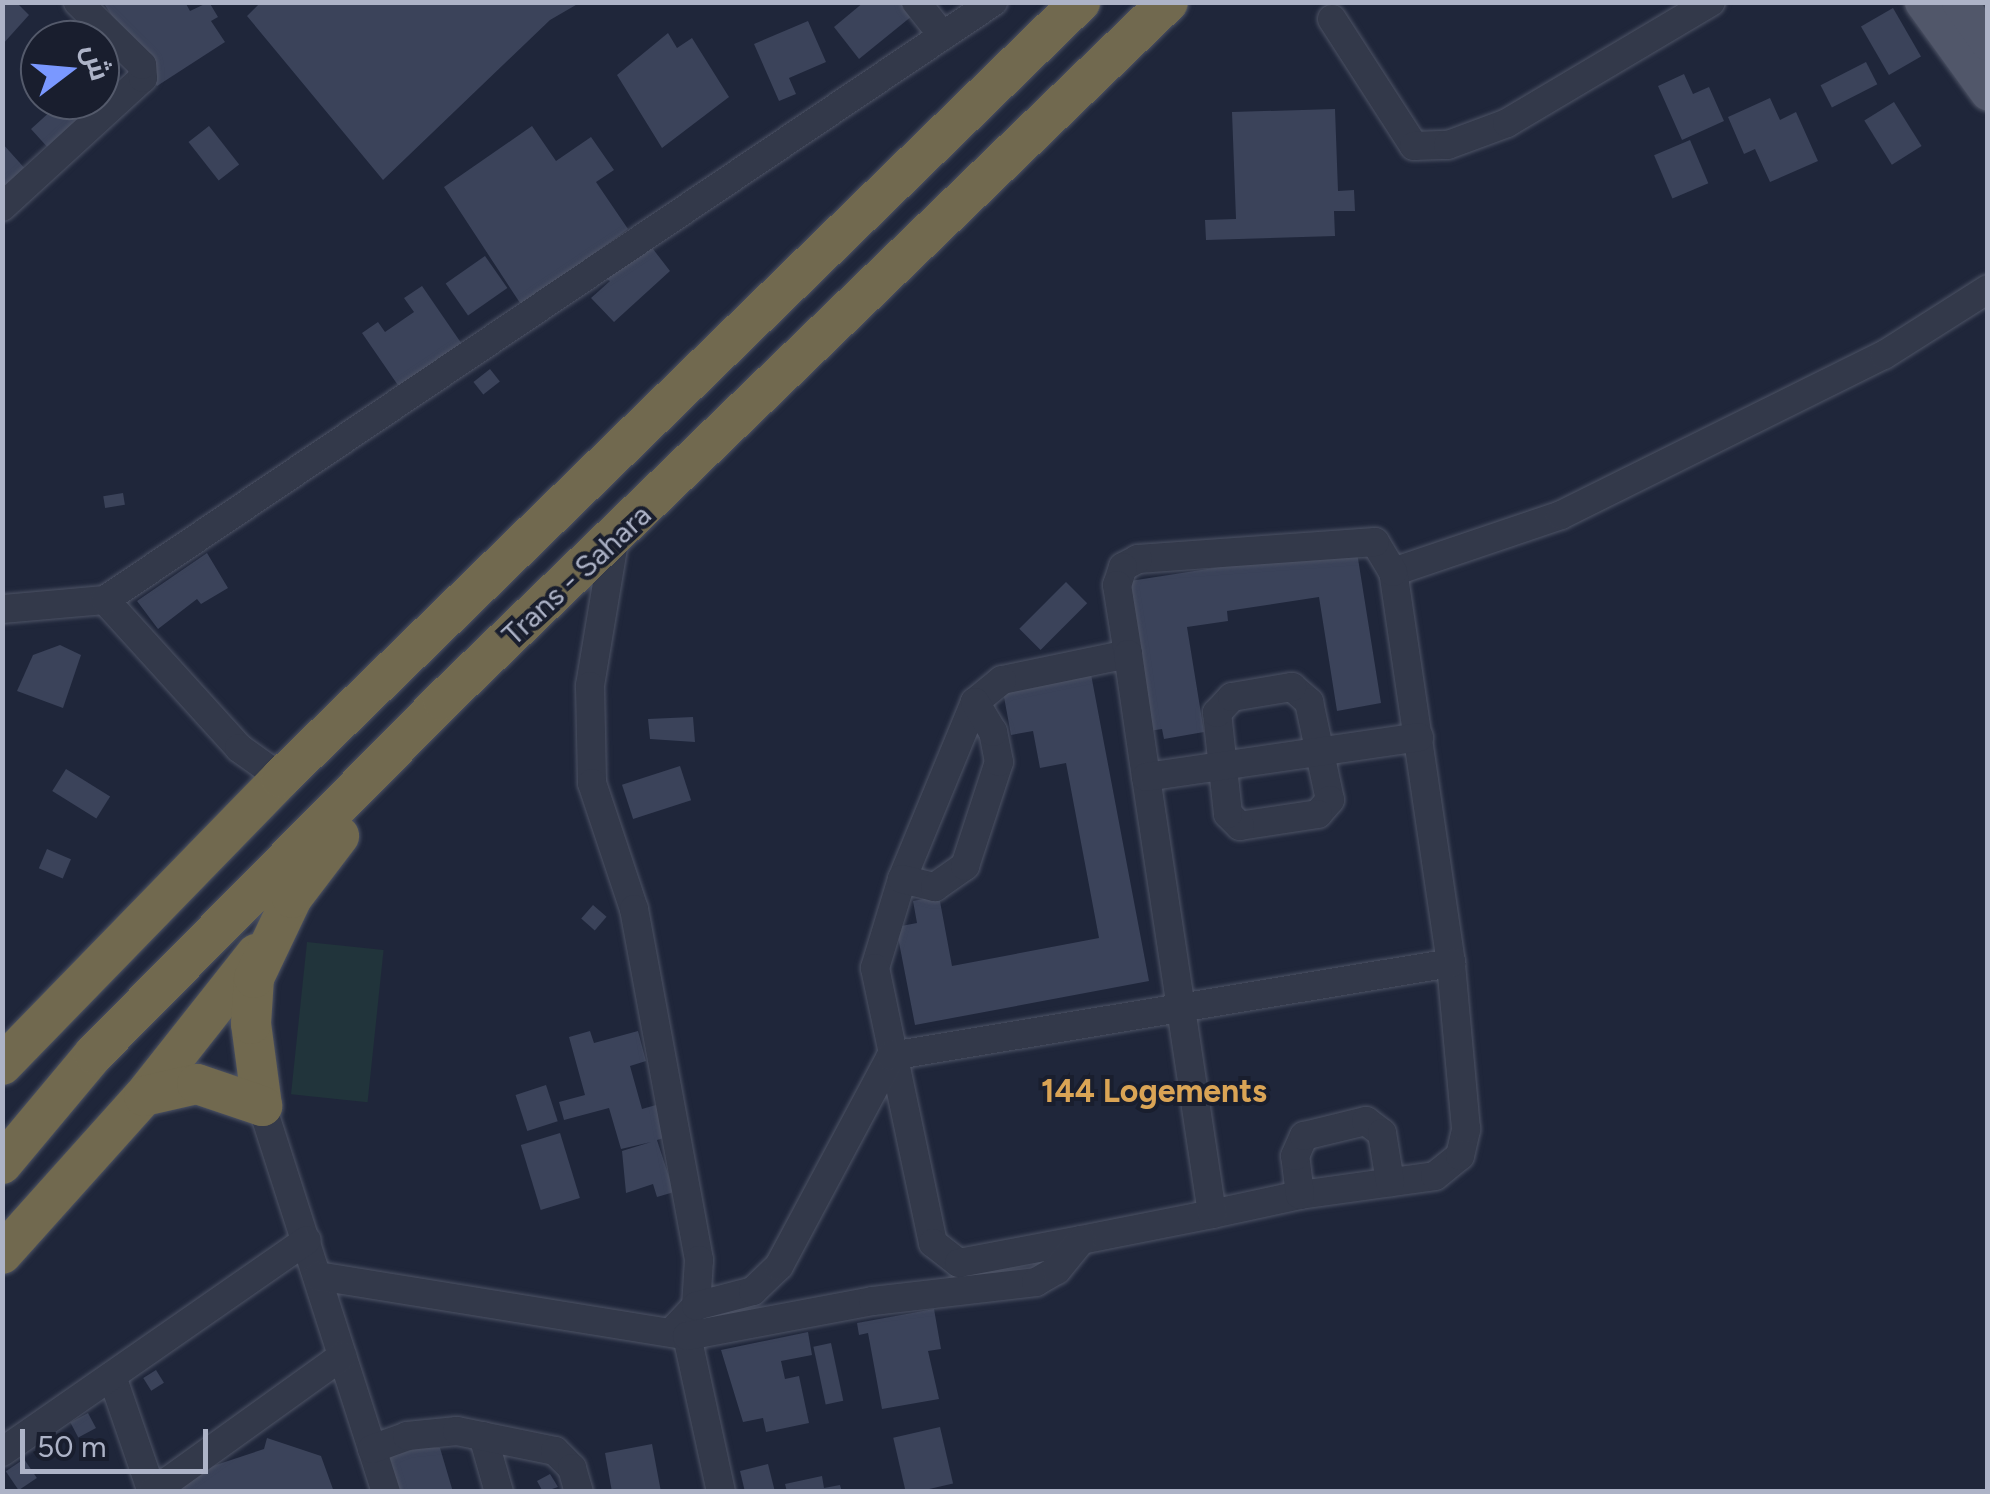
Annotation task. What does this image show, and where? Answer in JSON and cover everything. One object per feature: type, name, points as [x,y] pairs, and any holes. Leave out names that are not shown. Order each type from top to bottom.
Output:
[{"type":"highway","name":"Trans - Sahara","points":[[2,1064],[281,778],[1080,2]]},
{"type":"highway","name":"Trans - Sahara","points":[[2,1164],[94,1054],[443,700],[614,542],[1168,2]]},
{"type":"highway","points":[[2,1254],[144,1096],[264,944],[292,898],[443,700]]},
{"type":"highway","points":[[144,1096],[197,1084],[262,1106],[251,1024],[264,944]]},
{"type":"main road","points":[[1922,2],[1988,93]]},
{"type":"main road","points":[[1959,2],[1988,43]]},
{"type":"street","points":[[2,207],[143,78],[142,64],[78,2]]},
{"type":"street","points":[[916,2],[943,36]]},
{"type":"street","points":[[2,609],[105,600],[993,2]]},
{"type":"street","points":[[1332,19],[1414,146],[1448,145],[1508,123],[1711,2]]},
{"type":"street","points":[[1393,572],[1560,515],[1884,355],[1988,289]]},
{"type":"street","points":[[1128,654],[1002,680],[975,702],[902,880],[875,968],[932,1243],[946,1258],[977,1260],[1081,1240],[1212,1214],[1300,1196],[1435,1176],[1460,1156],[1466,1129],[1451,963],[1393,572],[1375,542],[1364,538],[1138,559],[1124,567],[1117,585],[1128,654],[1212,1214]]},
{"type":"street","points":[[614,542],[590,686],[592,783],[634,908],[647,971],[699,1260],[696,1306],[680,1334],[721,1492]]},
{"type":"street","points":[[105,600],[239,748],[281,778]]},
{"type":"street","points":[[1292,687],[1309,702],[1320,749],[1329,788],[1326,808],[1252,825],[1232,822],[1216,726],[1221,704],[1292,687]]},
{"type":"street","points":[[902,880],[935,887],[965,866],[999,762],[993,732],[975,702]]},
{"type":"street","points":[[1146,777],[1419,737]]},
{"type":"street","points":[[891,1056],[1451,963]]},
{"type":"street","points":[[696,1306],[753,1291],[779,1266],[891,1056]]},
{"type":"street","points":[[262,1106],[386,1492]]},
{"type":"street","points":[[1300,1196],[1295,1156],[1304,1136],[1366,1120],[1382,1133],[1390,1182]]},
{"type":"street","points":[[2,1452],[307,1240]]},
{"type":"street","points":[[318,1276],[680,1334],[872,1301],[1036,1282],[1058,1270],[1081,1240]]},
{"type":"street","points":[[112,1376],[153,1492],[342,1356]]},
{"type":"street","points":[[372,1449],[407,1436],[457,1431],[484,1436],[555,1451],[572,1468],[579,1492]]},
{"type":"street","points":[[484,1436],[499,1492]]},
{"type":"shaded area","points":[[307,942],[384,950],[368,1102],[291,1094]]},
{"type":"building","points":[[2,2],[16,2],[29,15],[20,20],[2,45]]},
{"type":"building","points":[[103,2],[185,2],[190,11],[209,2],[218,17],[211,21],[225,42],[157,86],[120,28],[120,20],[115,20]]},
{"type":"building","points":[[261,2],[581,2],[550,20],[383,180],[247,16]]},
{"type":"building","points":[[864,2],[902,2],[912,16],[859,59],[834,27]]},
{"type":"building","points":[[1893,8],[1921,56],[1889,75],[1861,26]]},
{"type":"building","points":[[808,21],[826,62],[789,78],[796,94],[779,101],[754,44]]},
{"type":"building","points":[[668,33],[677,48],[692,38],[729,97],[662,148],[617,75]]},
{"type":"building","points":[[1866,62],[1877,84],[1832,107],[1821,85]]},
{"type":"building","points":[[1684,74],[1693,94],[1709,87],[1724,121],[1682,140],[1658,86]]},
{"type":"building","points":[[1770,98],[1780,120],[1796,112],[1818,161],[1770,182],[1755,149],[1744,154],[1728,117]]},
{"type":"building","points":[[1894,102],[1922,146],[1892,165],[1864,121]]},
{"type":"building","points":[[1335,109],[1338,191],[1354,190],[1355,211],[1334,211],[1335,236],[1206,240],[1205,220],[1236,219],[1232,112]]},
{"type":"building","points":[[41,120],[84,120],[50,150],[31,129]]},
{"type":"building","points":[[209,126],[239,165],[219,181],[189,142]]},
{"type":"building","points":[[532,126],[556,161],[591,137],[614,170],[596,182],[628,229],[522,306],[444,187]]},
{"type":"building","points":[[1690,140],[1708,183],[1672,199],[1654,155]]},
{"type":"building","points":[[2,143],[28,172],[2,195]]},
{"type":"building","points":[[643,236],[670,271],[614,322],[591,298],[610,281],[602,276]]},
{"type":"building","points":[[485,256],[507,288],[468,315],[446,284]]},
{"type":"building","points":[[422,286],[466,350],[404,394],[362,333],[378,322],[385,332],[414,312],[404,298]]},
{"type":"building","points":[[490,369],[500,382],[483,395],[473,382]]},
{"type":"building","points":[[123,493],[125,505],[105,508],[103,496]]},
{"type":"building","points":[[1356,546],[1381,703],[1337,711],[1319,597],[1227,611],[1228,621],[1187,627],[1204,732],[1164,739],[1162,729],[1136,733],[1151,716],[1130,581]]},
{"type":"building","points":[[207,553],[228,588],[201,604],[197,599],[158,629],[137,601]]},
{"type":"building","points":[[1066,582],[1087,603],[1041,650],[1019,629]]},
{"type":"building","points":[[60,645],[81,655],[63,708],[17,691],[33,655]]},
{"type":"building","points":[[1090,669],[1149,981],[915,1025],[896,927],[917,923],[913,901],[939,896],[952,966],[1099,938],[1066,763],[1040,768],[1033,731],[1011,735],[1002,686]]},
{"type":"building","points":[[693,717],[695,742],[650,739],[648,719]]},
{"type":"building","points":[[680,766],[691,800],[633,819],[622,785]]},
{"type":"building","points":[[66,769],[110,797],[96,819],[52,791]]},
{"type":"building","points":[[47,849],[71,859],[63,878],[39,868]]},
{"type":"building","points":[[593,905],[607,917],[595,930],[581,919]]},
{"type":"building","points":[[590,1031],[594,1043],[638,1031],[646,1061],[630,1066],[642,1109],[656,1105],[664,1138],[657,1140],[674,1192],[657,1197],[653,1184],[626,1193],[622,1151],[651,1142],[621,1149],[609,1108],[564,1120],[559,1102],[585,1095],[569,1037]]},
{"type":"building","points":[[546,1085],[558,1121],[527,1131],[516,1095]]},
{"type":"building","points":[[560,1133],[580,1198],[541,1210],[521,1145]]},
{"type":"building","points":[[934,1309],[941,1349],[928,1351],[939,1399],[882,1409],[868,1333],[859,1335],[857,1323]]},
{"type":"building","points":[[808,1332],[812,1355],[781,1361],[785,1379],[799,1376],[809,1423],[766,1432],[763,1418],[743,1422],[721,1350]]},
{"type":"building","points":[[831,1343],[843,1401],[826,1404],[813,1347]]},
{"type":"building","points":[[156,1370],[164,1383],[151,1391],[143,1378]]},
{"type":"building","points":[[88,1413],[96,1428],[78,1437],[70,1422]]},
{"type":"building","points":[[940,1427],[953,1484],[906,1492],[893,1438]]},
{"type":"building","points":[[267,1438],[321,1456],[334,1492],[161,1492],[158,1484],[264,1449]]},
{"type":"building","points":[[652,1444],[661,1492],[612,1492],[605,1453]]},
{"type":"building","points":[[423,1447],[440,1448],[453,1492],[399,1492],[388,1457]]},
{"type":"building","points":[[24,1459],[37,1478],[19,1490],[6,1471]]},
{"type":"building","points":[[768,1464],[775,1492],[745,1492],[740,1471]]},
{"type":"building","points":[[550,1474],[558,1487],[543,1492],[537,1481]]},
{"type":"building","points":[[822,1476],[824,1488],[840,1485],[842,1492],[787,1492],[785,1484]]},
{"type":"district","name":"144 Logements","points":[[1154,1091]]}]
